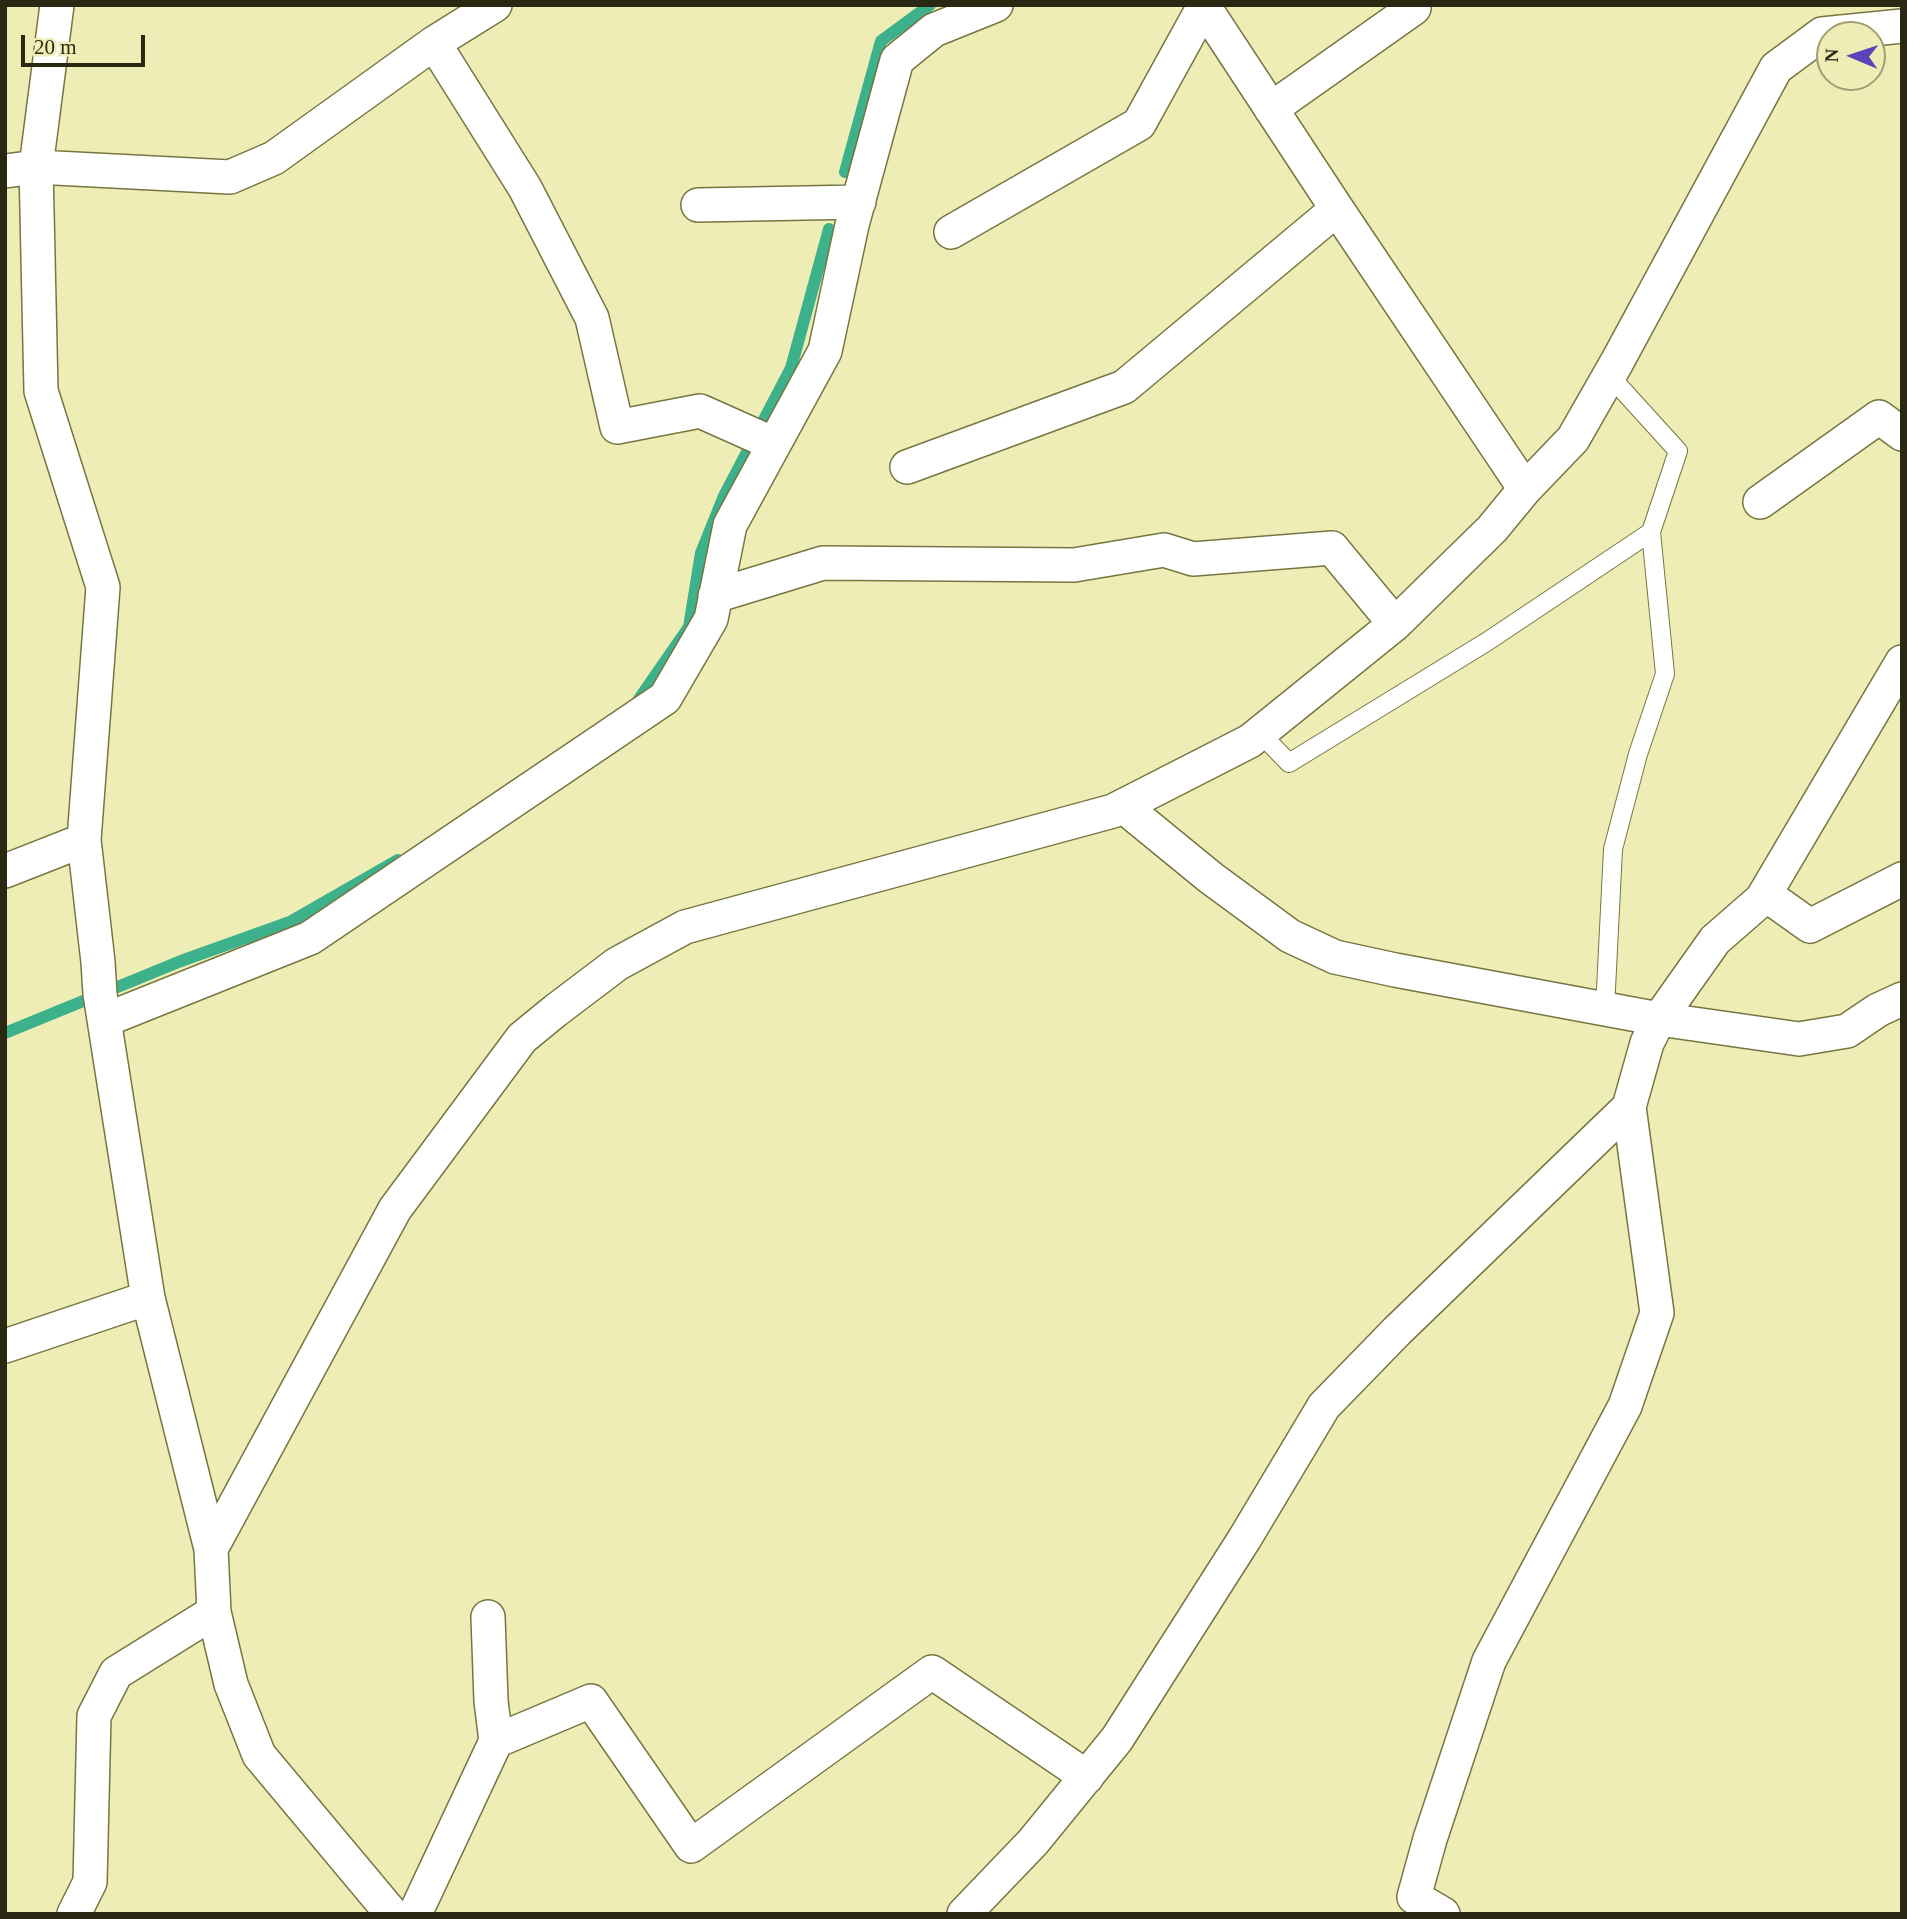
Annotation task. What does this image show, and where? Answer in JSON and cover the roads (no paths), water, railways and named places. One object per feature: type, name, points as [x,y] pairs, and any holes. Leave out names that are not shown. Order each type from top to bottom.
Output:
[{"type":"street","points":[[57,5],[21,169],[41,391],[103,587],[83,840],[100,994],[148,1298],[211,1549],[214,1612],[231,1684],[259,1755],[392,1914]]},
{"type":"street","points":[[21,169],[230,177],[274,158],[434,43],[495,5]]},
{"type":"street","points":[[105,1020],[310,938],[665,698],[711,620],[730,525],[758,438],[825,351],[859,202],[897,60],[934,30],[996,5]]},
{"type":"street","points":[[951,232],[1139,124],[1204,5],[1525,489]]},
{"type":"street","points":[[1271,108],[1414,8]]},
{"type":"street","points":[[211,1549],[395,1209],[522,1038],[617,964],[685,928],[1113,811],[1250,741],[1395,624],[1492,529],[1525,489],[1573,439],[1776,68],[1822,34],[1902,26]]},
{"type":"street","points":[[434,43],[525,188],[592,318],[617,427],[699,411],[758,438]]},
{"type":"street","points":[[698,205],[859,202]]},
{"type":"street","points":[[907,467],[1124,387],[1337,209]]},
{"type":"street","points":[[1760,502],[1879,417],[1902,434]]},
{"type":"street","points":[[715,596],[823,563],[1074,565],[1164,550],[1192,559],[1332,548],[1395,624]]},
{"type":"street","points":[[1443,1914],[1414,1897],[1430,1839],[1489,1661],[1625,1406],[1657,1313],[1629,1107],[1647,1043],[1660,1019],[1715,940],[1762,899],[1902,662]]},
{"type":"street","points":[[1123,806],[1211,878],[1290,936],[1335,957],[1660,1019],[1799,1039],[1847,1031],[1878,1010],[1902,999]]},
{"type":"street","points":[[5,871],[83,840]]},
{"type":"street","points":[[1765,894],[1810,926],[1902,879]]},
{"type":"street","points":[[964,1914],[1033,1842],[1117,1740],[1245,1538],[1324,1406],[1397,1331],[1629,1107]]},
{"type":"street","points":[[5,1346],[148,1298]]},
{"type":"street","points":[[74,1914],[90,1882],[94,1716],[116,1673],[214,1612]]},
{"type":"street","points":[[415,1914],[496,1741],[491,1700],[488,1617]]},
{"type":"street","points":[[496,1741],[591,1701],[691,1846],[932,1672],[1087,1777]]},
{"type":"lane","points":[[1605,1009],[1613,849],[1638,754],[1665,674],[1651,531],[1678,452],[1609,375]]},
{"type":"lane","points":[[1260,733],[1289,763],[1488,641],[1651,531]]},
{"type":"waterway","points":[[845,172],[881,41],[930,5]]},
{"type":"waterway","points":[[635,705],[689,627],[701,553],[724,496],[791,368],[829,229]]},
{"type":"waterway","points":[[5,1033],[181,961],[290,922],[398,860]]}]
